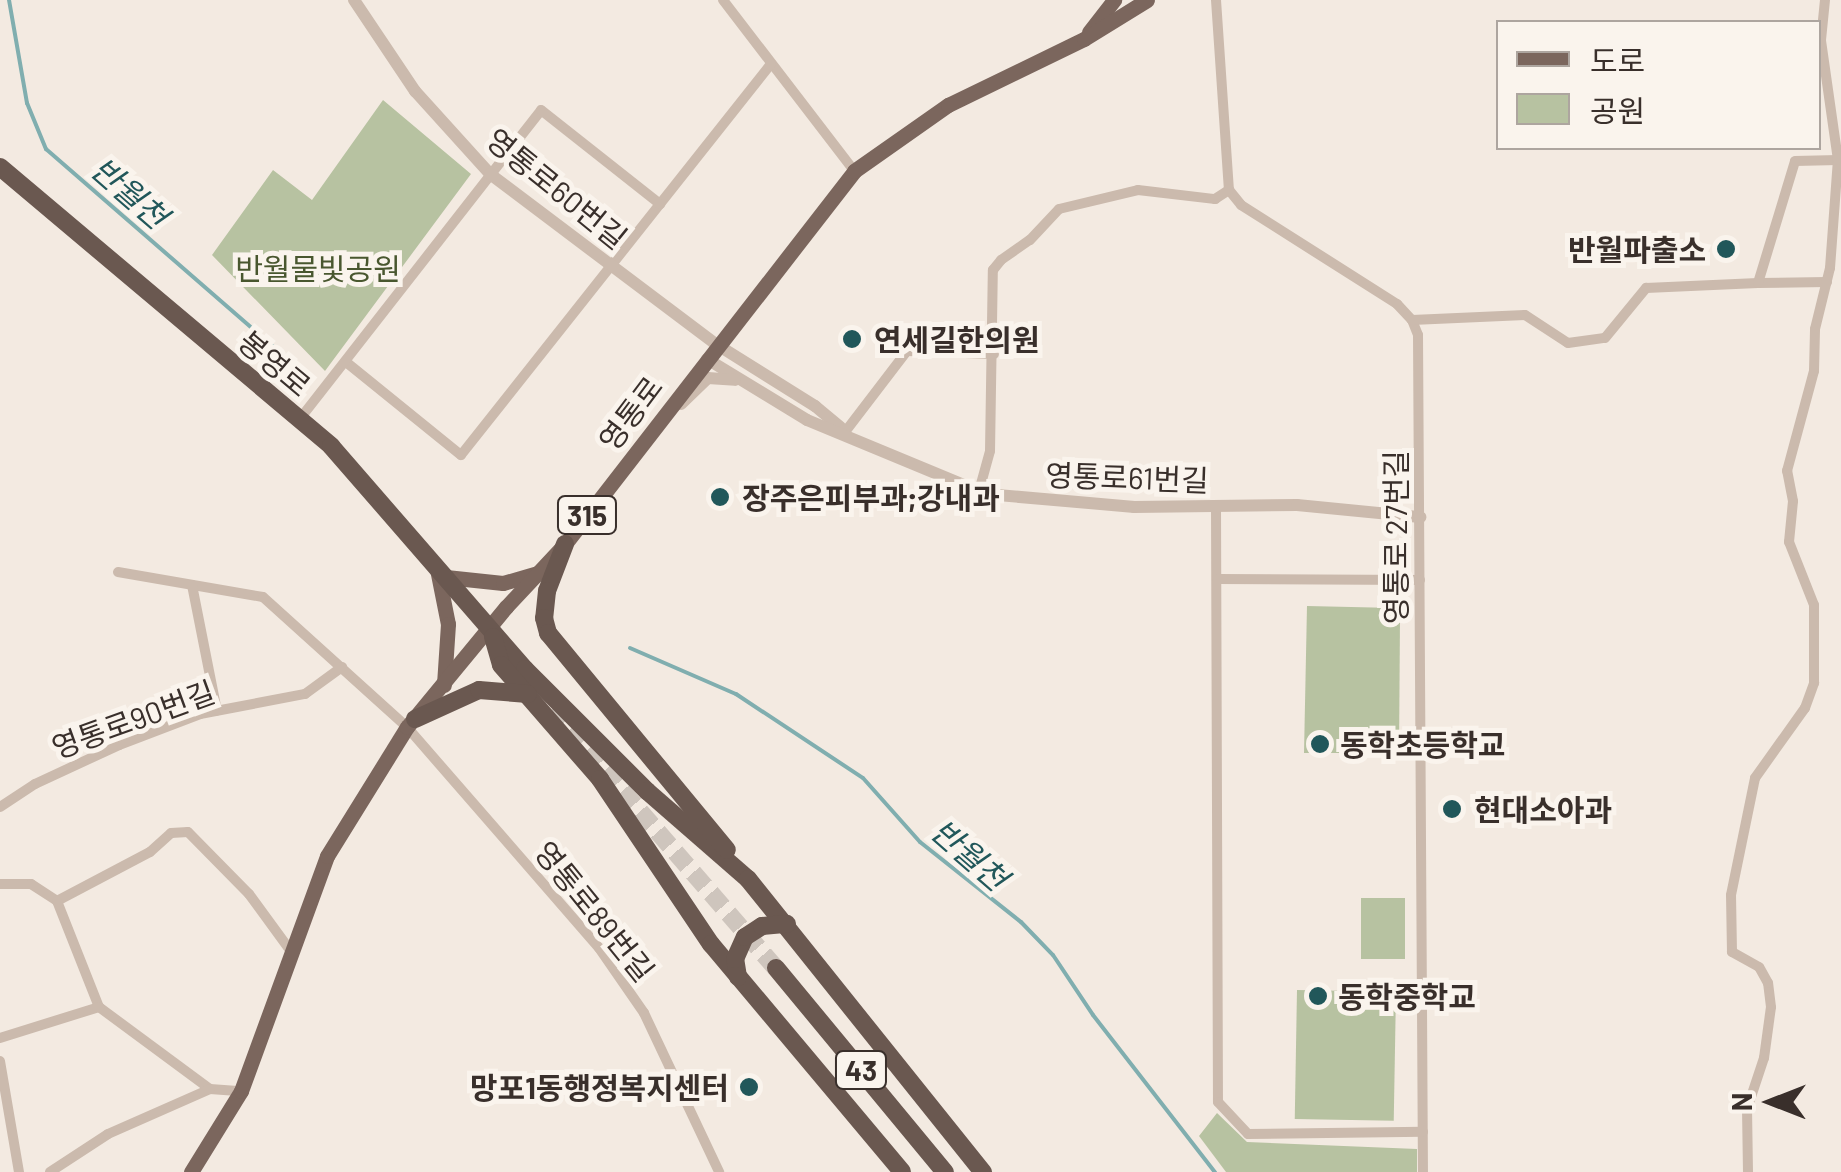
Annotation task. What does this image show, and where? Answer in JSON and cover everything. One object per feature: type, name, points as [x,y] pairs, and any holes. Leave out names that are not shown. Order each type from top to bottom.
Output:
[{"type":"highway","name":"봉영로","points":[[0,167],[331,446],[525,669],[646,791],[748,879]]},
{"type":"highway","points":[[565,544],[546,591],[544,618],[548,633],[983,1172]]},
{"type":"highway","points":[[490,626],[501,665],[600,779],[711,944],[902,1172]]},
{"type":"highway","points":[[411,723],[479,690],[528,694]]},
{"type":"highway","points":[[748,990],[734,972],[737,948],[754,929],[786,924]]},
{"type":"highway","name":"43","points":[[776,968],[945,1172]]},
{"type":"main road","points":[[1084,39],[1114,0]]},
{"type":"main road","name":"영통로","points":[[191,1172],[241,1091],[327,856],[411,723],[490,626],[565,544],[854,171],[948,105],[1084,39],[1146,0]]},
{"type":"main road","points":[[444,687],[448,624],[441,571],[503,583],[539,573]]},
{"type":"street","name":"영통로60번길","points":[[354,0],[415,91],[490,174],[611,265],[712,351]]},
{"type":"street","points":[[723,0],[854,171]]},
{"type":"street","points":[[1216,0],[1229,190],[1240,204]]},
{"type":"street","points":[[1748,1172],[1748,1109],[1764,1058],[1771,1007],[1768,983],[1760,967],[1732,952],[1731,894],[1755,778],[1805,708],[1814,683],[1814,605],[1788,542],[1793,501],[1788,471],[1814,370],[1815,329],[1827,282],[1836,270],[1838,160],[1821,40],[1824,0]]},
{"type":"street","points":[[346,362],[461,455],[771,64]]},
{"type":"street","points":[[299,420],[541,110],[660,204]]},
{"type":"street","points":[[1758,283],[1796,160],[1838,160]]},
{"type":"street","points":[[979,491],[990,451],[993,270],[1060,209],[1138,190],[1240,204],[1397,304],[1412,320],[1525,315],[1568,343],[1605,338],[1646,288],[1827,282]]},
{"type":"street","points":[[1215,198],[1229,190]]},
{"type":"street","name":"영통로 27번길","points":[[1412,320],[1418,335],[1421,377],[1423,1172]]},
{"type":"street","points":[[712,351],[744,382],[807,420],[846,432]]},
{"type":"street","points":[[712,351],[815,406],[846,432]]},
{"type":"street","points":[[846,432],[907,351],[994,354]]},
{"type":"street","points":[[655,424],[708,378],[744,382]]},
{"type":"street","name":"영통로61번길","points":[[846,432],[979,491],[1134,507],[1297,505],[1420,517]]},
{"type":"street","points":[[1216,506],[1218,1102],[1248,1134],[1423,1132]]},
{"type":"street","points":[[118,572],[262,597],[411,723]]},
{"type":"street","points":[[1216,579],[1420,580]]},
{"type":"street","points":[[192,585],[217,711]]},
{"type":"street","name":"영통로90번길","points":[[0,806],[35,784],[119,744],[217,711],[305,694],[342,667]]},
{"type":"street","name":"영통로89번길","points":[[411,723],[599,948],[644,1013],[719,1172]]},
{"type":"street","points":[[57,901],[150,852],[170,833],[188,832],[249,894],[290,950]]},
{"type":"street","points":[[0,884],[31,884],[57,901],[99,1006],[210,1089]]},
{"type":"street","points":[[0,1038],[99,1006]]},
{"type":"street","points":[[0,1061],[20,1172]]},
{"type":"street","points":[[50,1172],[108,1134],[210,1089],[241,1091]]},
{"type":"green space","name":"반월물빛공원","points":[[383,100],[471,174],[325,371],[212,255],[273,170],[312,200]]},
{"type":"green space","points":[[1307,606],[1395,608],[1400,617],[1399,753],[1304,753]]},
{"type":"green space","points":[[1361,898],[1405,898],[1405,959],[1361,959]]},
{"type":"green space","points":[[1297,990],[1396,992],[1394,1121],[1295,1119]]},
{"type":"green space","points":[[1217,1113],[1247,1142],[1417,1149],[1417,1172],[1226,1172],[1199,1136]]},
{"type":"waterway","name":"반월천","points":[[9,0],[27,103],[46,149],[300,370]]},
{"type":"waterway","name":"반월천","points":[[630,648],[736,694],[863,778],[920,842],[1021,922],[1053,955],[1093,1015],[1215,1172]]},
{"type":"tunnel","points":[[534,689],[776,968]]},
{"type":"place","name":"반월파출소","points":[[1726,249]]},
{"type":"place","name":"연세길한의원","points":[[852,339]]},
{"type":"place","name":"장주은피부과;강내과","points":[[720,497]]},
{"type":"place","name":"동학초등학교","points":[[1320,744]]},
{"type":"place","name":"현대소아과","points":[[1452,809]]},
{"type":"place","name":"동학중학교","points":[[1318,996]]},
{"type":"place","name":"망포1동행정복지센터","points":[[749,1087]]}]
